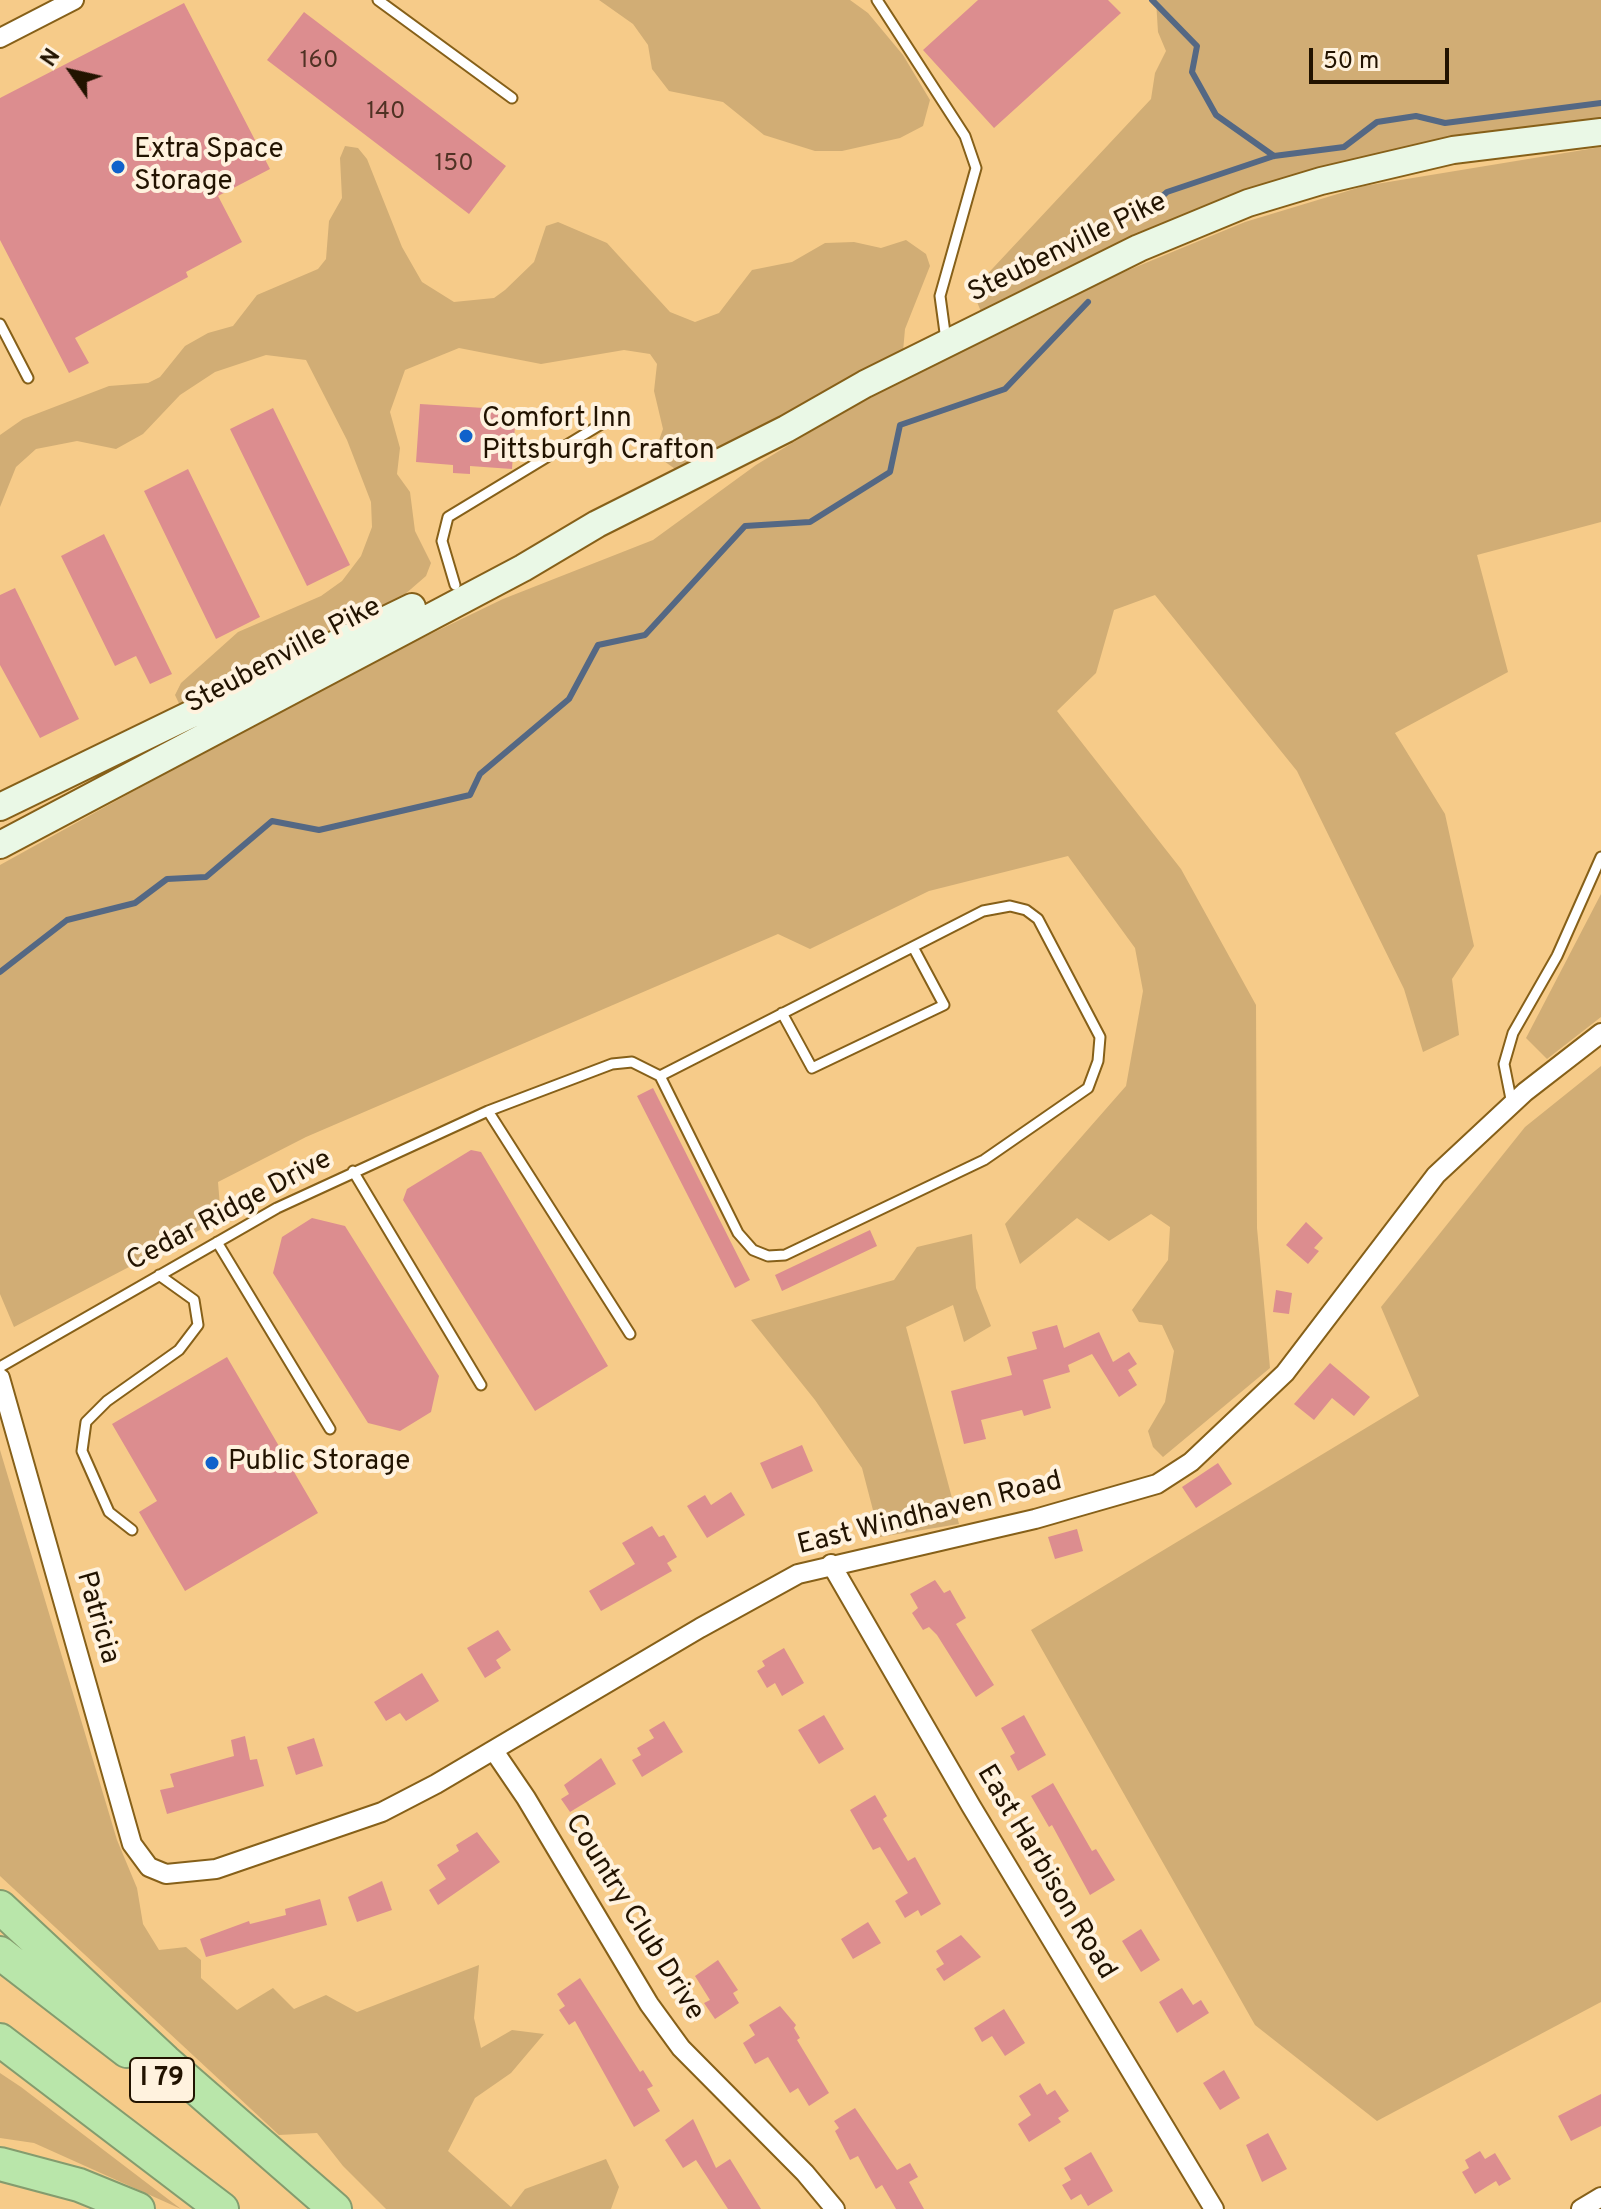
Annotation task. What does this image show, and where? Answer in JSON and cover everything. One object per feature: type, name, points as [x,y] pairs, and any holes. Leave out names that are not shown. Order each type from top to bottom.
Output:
[{"type":"highway","points":[[0,1907],[165,2061],[335,2209]]},
{"type":"highway","name":"I 79","points":[[0,1953],[323,2209]]},
{"type":"highway","name":"I 79","points":[[0,2040],[222,2209]]},
{"type":"highway","points":[[0,2164],[79,2185],[138,2209]]},
{"type":"main road","name":"Steubenville Pike","points":[[0,845],[523,568],[597,524],[946,343],[1139,248],[1248,203],[1321,181],[1453,150],[1601,132]]},
{"type":"main road","name":"Steubenville Pike","points":[[0,807],[517,555],[597,524]]},
{"type":"street","points":[[0,38],[74,0]]},
{"type":"street","name":"East Windhaven Road","points":[[149,1867],[166,1874],[216,1869],[324,1835],[382,1812],[494,1751],[776,1584],[831,1564],[1101,1502],[1157,1484],[1191,1462],[1285,1373],[1410,1205],[1436,1175],[1512,1104],[1601,1033]]},
{"type":"street","name":"Patricia","points":[[0,1378],[123,1818],[132,1844],[149,1867]]},
{"type":"street","name":"East Harbison Road","points":[[831,1564],[971,1806],[1214,2209]]},
{"type":"street","name":"Country Club Drive","points":[[494,1751],[657,2015],[681,2048],[805,2173],[835,2209]]},
{"type":"street","points":[[1581,2209],[1601,2197]]},
{"type":"lane","points":[[378,0],[512,98]]},
{"type":"lane","points":[[877,0],[965,136],[976,168],[940,296],[946,343]]},
{"type":"lane","points":[[0,324],[28,378]]},
{"type":"lane","points":[[455,585],[442,541],[448,517],[608,420]]},
{"type":"lane","points":[[1512,1104],[1504,1064],[1513,1033],[1557,956],[1601,857]]},
{"type":"lane","points":[[1010,906],[1026,910],[1038,919],[1100,1037],[1098,1061],[1088,1088],[984,1160],[785,1255],[768,1256],[753,1250],[738,1233],[660,1076],[913,947],[983,911],[1010,906]]},
{"type":"lane","points":[[782,1013],[812,1068],[944,1005],[913,947]]},
{"type":"lane","name":"Cedar Ridge Drive","points":[[0,1367],[217,1242],[353,1171],[488,1111],[612,1064],[632,1062],[660,1076]]},
{"type":"lane","points":[[488,1111],[630,1334]]},
{"type":"lane","points":[[353,1171],[481,1385]]},
{"type":"lane","points":[[217,1242],[330,1429]]},
{"type":"lane","points":[[132,1530],[109,1512],[82,1451],[86,1422],[107,1401],[179,1350],[198,1325],[194,1300],[159,1275]]},
{"type":"shaded area","points":[[599,0],[850,0],[868,13],[903,55],[930,100],[923,126],[900,138],[842,151],[815,151],[764,135],[723,102],[669,91],[652,69],[648,45],[633,24]]},
{"type":"shaded area","points":[[1156,0],[1601,0],[1601,129],[1340,173],[984,319],[975,297],[979,283],[1151,99],[1155,73],[1166,51],[1158,32]]},
{"type":"shaded area","points":[[345,146],[358,148],[367,159],[402,247],[422,282],[454,302],[494,298],[505,290],[534,262],[546,226],[558,222],[607,243],[670,312],[695,322],[719,313],[752,270],[792,262],[825,243],[854,242],[881,248],[906,240],[926,254],[930,266],[905,329],[902,363],[685,476],[654,454],[663,429],[654,391],[657,364],[650,354],[624,350],[541,364],[459,348],[405,370],[390,412],[400,448],[397,474],[410,492],[415,531],[431,563],[426,576],[396,602],[185,716],[175,695],[181,683],[238,632],[321,596],[342,581],[361,556],[372,527],[371,502],[347,440],[306,360],[266,355],[215,372],[180,395],[143,434],[116,449],[77,441],[36,449],[16,467],[0,507],[0,435],[23,419],[109,386],[148,383],[160,377],[185,346],[208,333],[233,326],[257,295],[318,269],[326,259],[329,221],[342,198],[340,158]]},
{"type":"shaded area","points":[[1601,147],[1601,522],[1477,555],[1508,672],[1395,733],[1445,814],[1474,946],[1452,979],[1459,1035],[1423,1052],[1404,989],[1297,771],[1155,595],[1114,610],[1096,673],[1057,711],[1181,869],[1256,1005],[1257,1228],[1270,1368],[1163,1457],[1153,1447],[1148,1431],[1165,1402],[1174,1351],[1162,1325],[1139,1322],[1132,1310],[1168,1260],[1170,1227],[1151,1214],[1109,1241],[1077,1218],[1020,1264],[1005,1224],[1126,1086],[1143,991],[1135,948],[1068,856],[929,891],[810,949],[778,934],[306,1137],[218,1182],[221,1219],[14,1327],[0,1294],[0,865],[329,683],[503,599],[653,540],[756,465],[871,395],[1080,290],[1245,222],[1364,186]]},
{"type":"shaded area","points":[[1601,894],[1601,1017],[1547,1059],[1526,1038]]},
{"type":"shaded area","points":[[1601,1066],[1601,2002],[1377,2121],[1255,2025],[1031,1630],[1419,1396],[1381,1307],[1525,1127]]},
{"type":"shaded area","points":[[972,1234],[976,1288],[991,1326],[964,1342],[953,1305],[906,1327],[959,1524],[880,1537],[862,1468],[815,1400],[751,1320],[894,1280],[917,1247]]},
{"type":"shaded area","points":[[0,1450],[117,1840],[137,1888],[143,1924],[159,1950],[186,1947],[201,1960],[201,1978],[237,2010],[273,1988],[294,2009],[326,1995],[357,2012],[479,1965],[474,2018],[481,2048],[512,2030],[544,2034],[511,2073],[475,2098],[448,2151],[511,2207],[525,2189],[606,2159],[619,2187],[611,2209],[386,2209],[343,2166],[317,2133],[279,2135],[0,1876]]},
{"type":"shaded area","points":[[0,2073],[181,2209],[34,2143],[0,2138]]},
{"type":"building","points":[[978,0],[1108,0],[1121,13],[994,128],[923,50]]},
{"type":"building","points":[[184,3],[270,169],[218,196],[242,242],[186,272],[188,277],[75,338],[89,363],[69,373],[0,240],[0,98]]},
{"type":"building","points":[[304,12],[506,166],[469,214],[267,60]]},
{"type":"building","name":"Comfort Inn Pittsburgh Crafton","points":[[420,404],[516,410],[512,469],[470,466],[470,474],[453,473],[453,465],[416,462]]},
{"type":"building","points":[[273,408],[350,565],[307,586],[230,429]]},
{"type":"building","points":[[188,469],[260,617],[216,639],[144,491]]},
{"type":"building","points":[[104,534],[172,674],[150,684],[136,656],[115,666],[61,556]]},
{"type":"building","points":[[15,588],[79,719],[40,738],[0,665],[0,595]]},
{"type":"building","points":[[653,1088],[750,1280],[735,1288],[637,1096]]},
{"type":"building","points":[[471,1150],[481,1152],[608,1366],[535,1411],[403,1200],[407,1189]]},
{"type":"building","points":[[312,1218],[345,1226],[439,1376],[431,1412],[400,1431],[368,1423],[273,1273],[282,1237]]},
{"type":"building","points":[[1306,1222],[1323,1238],[1314,1248],[1319,1251],[1308,1264],[1286,1245]]},
{"type":"building","points":[[870,1230],[877,1246],[782,1291],[775,1275]]},
{"type":"building","points":[[1276,1290],[1292,1293],[1289,1314],[1273,1312]]},
{"type":"building","points":[[1057,1325],[1064,1348],[1099,1332],[1113,1362],[1129,1352],[1137,1364],[1128,1370],[1137,1385],[1119,1397],[1092,1354],[1068,1365],[1070,1372],[1043,1380],[1051,1408],[1024,1416],[1022,1410],[981,1420],[986,1439],[964,1444],[951,1391],[1012,1375],[1007,1357],[1037,1349],[1032,1332]]},
{"type":"building","name":"Public Storage","points":[[227,1357],[318,1513],[185,1591],[139,1512],[157,1501],[112,1424]]},
{"type":"building","points":[[1330,1363],[1370,1397],[1354,1416],[1332,1398],[1314,1420],[1294,1404]]},
{"type":"building","points":[[802,1445],[813,1471],[772,1489],[760,1463]]},
{"type":"building","points":[[1218,1463],[1232,1484],[1196,1508],[1182,1487]]},
{"type":"building","points":[[731,1492],[745,1515],[707,1538],[687,1506],[705,1495],[711,1505]]},
{"type":"building","points":[[652,1526],[659,1537],[664,1535],[677,1557],[667,1563],[672,1571],[601,1611],[589,1591],[635,1564],[622,1543]]},
{"type":"building","points":[[1077,1529],[1083,1551],[1055,1559],[1048,1537]]},
{"type":"building","points":[[935,1580],[944,1593],[950,1590],[966,1618],[956,1624],[994,1685],[976,1697],[937,1635],[929,1627],[923,1630],[912,1613],[918,1608],[910,1594]]},
{"type":"building","points":[[498,1630],[511,1650],[496,1660],[501,1668],[485,1678],[467,1648]]},
{"type":"building","points":[[784,1648],[804,1683],[782,1696],[775,1683],[767,1688],[757,1671],[765,1666],[762,1661]]},
{"type":"building","points":[[422,1673],[439,1701],[406,1721],[400,1713],[386,1721],[374,1702]]},
{"type":"building","points":[[824,1715],[844,1749],[819,1764],[798,1730]]},
{"type":"building","points":[[1024,1715],[1046,1755],[1018,1771],[1010,1756],[1015,1753],[1001,1728]]},
{"type":"building","points":[[664,1721],[683,1752],[642,1777],[632,1760],[641,1755],[637,1748],[654,1738],[649,1730]]},
{"type":"building","points":[[245,1736],[250,1760],[257,1759],[264,1786],[167,1814],[160,1790],[174,1787],[170,1774],[234,1756],[231,1740]]},
{"type":"building","points":[[314,1738],[323,1766],[296,1775],[287,1747]]},
{"type":"building","points":[[601,1758],[616,1784],[570,1812],[561,1799],[569,1794],[564,1785]]},
{"type":"building","points":[[1053,1783],[1092,1851],[1096,1849],[1115,1880],[1090,1895],[1052,1825],[1049,1827],[1031,1796]]},
{"type":"building","points":[[875,1795],[887,1816],[883,1819],[908,1861],[915,1857],[941,1904],[921,1916],[918,1910],[905,1918],[895,1901],[908,1893],[880,1847],[873,1850],[850,1810]]},
{"type":"building","points":[[477,1832],[500,1862],[438,1905],[429,1890],[446,1879],[437,1865],[459,1851],[456,1845]]},
{"type":"building","points":[[382,1881],[392,1910],[357,1922],[348,1897]]},
{"type":"building","points":[[320,1899],[327,1925],[206,1957],[200,1939],[249,1921],[250,1924],[286,1915],[285,1909]]},
{"type":"building","points":[[868,1922],[881,1943],[853,1959],[841,1939]]},
{"type":"building","points":[[1141,1929],[1160,1960],[1141,1972],[1122,1941]]},
{"type":"building","points":[[961,1935],[981,1957],[944,1981],[936,1969],[944,1964],[936,1951]]},
{"type":"building","points":[[718,1960],[738,1990],[733,1993],[739,2003],[715,2019],[704,2003],[710,2000],[695,1976]]},
{"type":"building","points":[[580,1978],[640,2072],[643,2070],[653,2086],[647,2089],[660,2111],[634,2127],[575,2021],[569,2025],[559,2010],[565,2006],[557,1994]]},
{"type":"building","points":[[1182,1988],[1193,2005],[1201,2000],[1209,2013],[1177,2033],[1159,2002]]},
{"type":"building","points":[[780,2006],[796,2025],[794,2028],[800,2038],[797,2040],[829,2093],[809,2106],[798,2088],[790,2093],[768,2057],[755,2064],[743,2043],[755,2035],[749,2025]]},
{"type":"building","points":[[1004,2009],[1025,2043],[1005,2056],[992,2036],[982,2042],[974,2028]]},
{"type":"building","points":[[1224,2070],[1240,2098],[1220,2110],[1203,2083]]},
{"type":"building","points":[[1040,2083],[1047,2095],[1055,2090],[1069,2111],[1058,2118],[1061,2122],[1029,2142],[1018,2124],[1031,2115],[1019,2096]]},
{"type":"building","points":[[1601,2094],[1601,2126],[1571,2141],[1558,2116]]},
{"type":"building","points":[[855,2108],[897,2170],[910,2163],[918,2177],[909,2182],[924,2209],[896,2209],[882,2185],[876,2189],[858,2156],[850,2160],[835,2131],[839,2128],[834,2121]]},
{"type":"building","points":[[693,2119],[716,2168],[730,2159],[761,2209],[728,2209],[696,2160],[683,2168],[665,2140]]},
{"type":"building","points":[[1268,2133],[1287,2169],[1262,2182],[1246,2145]]},
{"type":"building","points":[[1480,2151],[1485,2159],[1495,2153],[1511,2179],[1499,2186],[1496,2181],[1475,2194],[1462,2172],[1469,2168],[1465,2160]]},
{"type":"building","points":[[1091,2152],[1113,2191],[1088,2206],[1081,2194],[1071,2200],[1062,2185],[1071,2180],[1064,2168]]},
{"type":"waterway","points":[[1152,0],[1197,46],[1192,72],[1216,115],[1274,156]]},
{"type":"waterway","points":[[1138,218],[1167,192],[1274,156],[1344,147],[1377,122],[1416,116],[1445,123],[1601,103]]},
{"type":"waterway","points":[[0,972],[67,920],[135,903],[167,879],[206,877],[272,821],[319,830],[470,795],[480,774],[569,699],[598,645],[645,635],[745,526],[810,522],[890,472],[900,425],[1005,389],[1088,302]]},
{"type":"place","name":"Extra Space Storage","points":[[118,167]]},
{"type":"place","name":"Comfort Inn Pittsburgh Crafton","points":[[466,436]]},
{"type":"place","name":"Public Storage","points":[[212,1463]]}]
